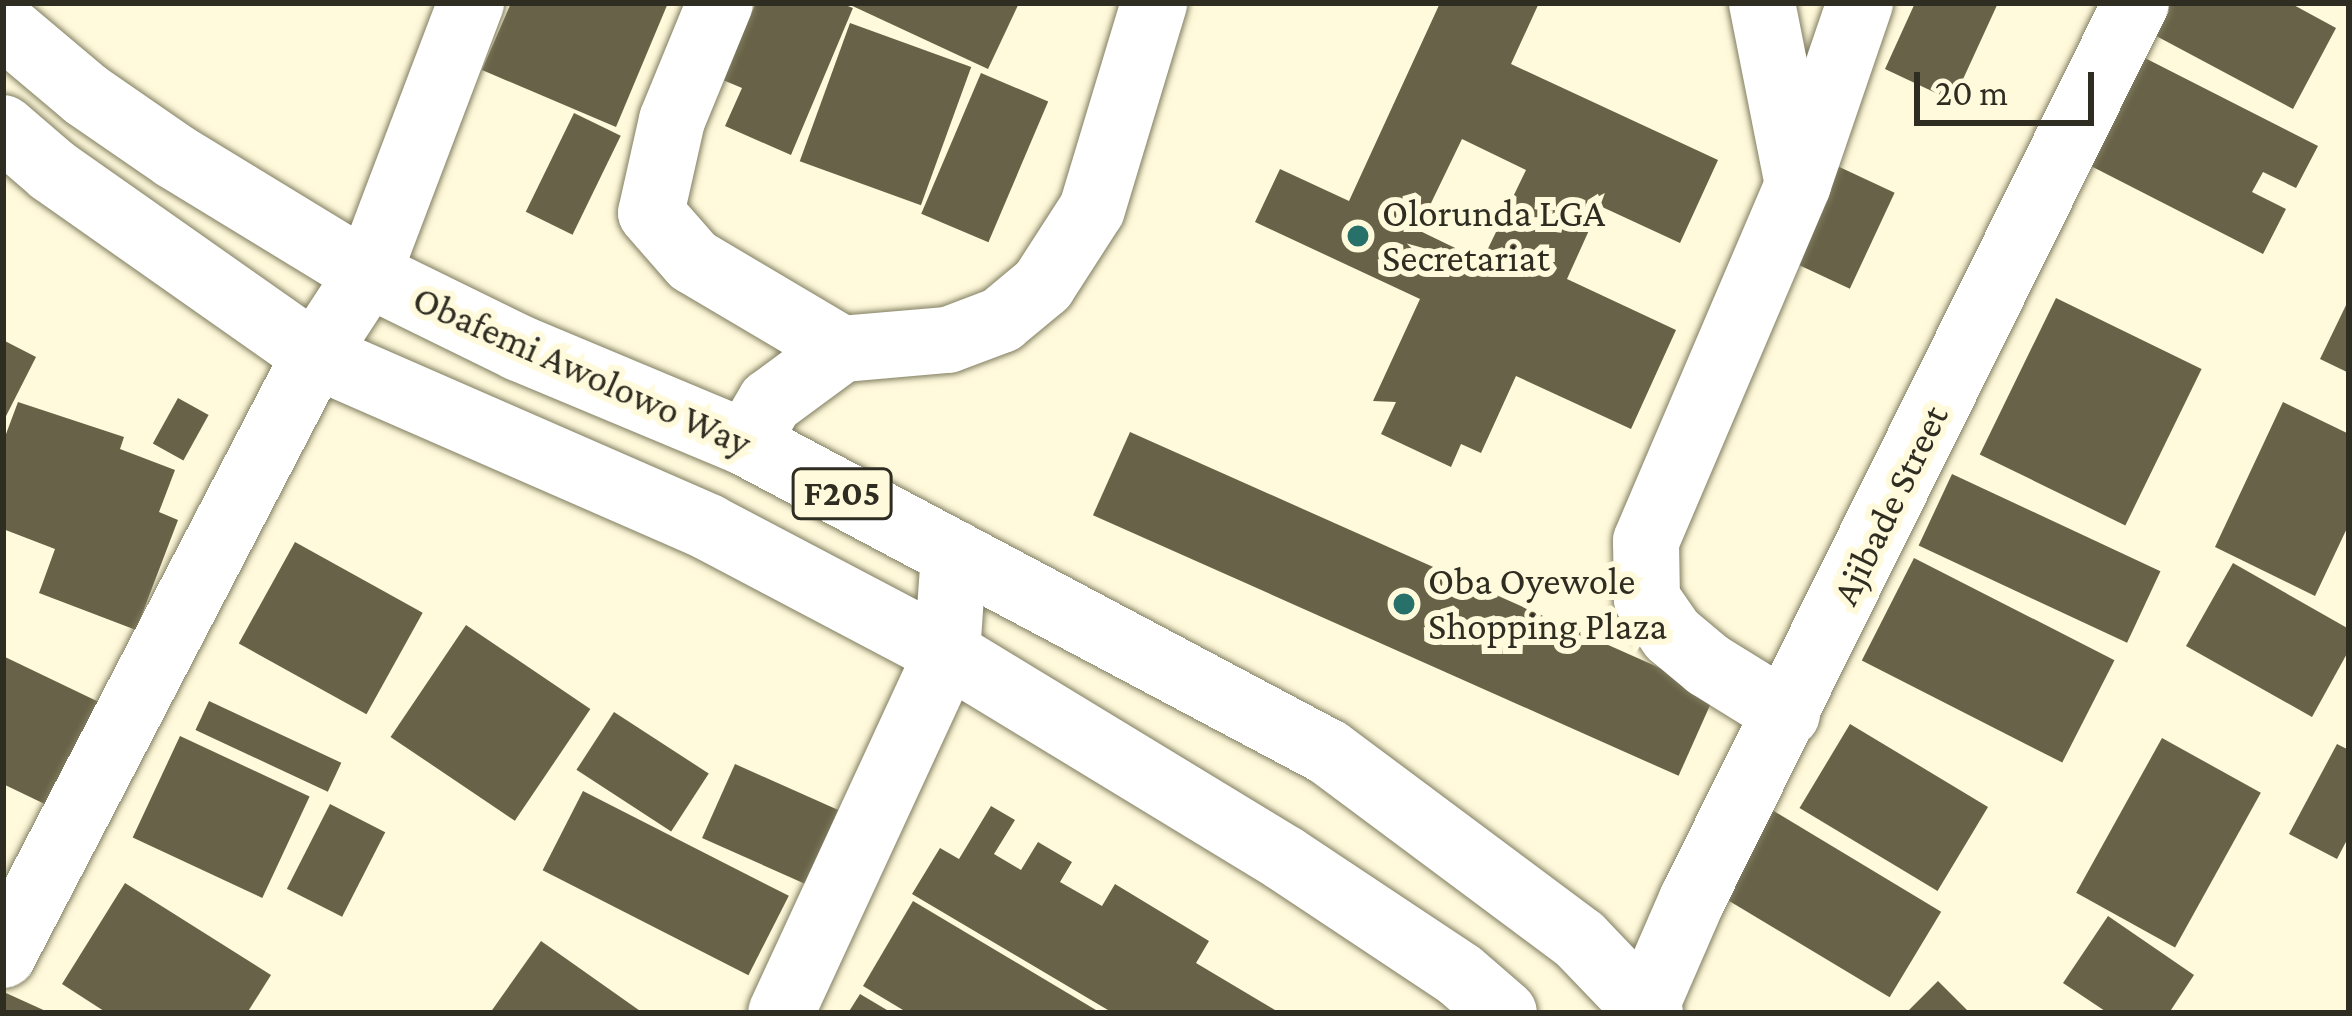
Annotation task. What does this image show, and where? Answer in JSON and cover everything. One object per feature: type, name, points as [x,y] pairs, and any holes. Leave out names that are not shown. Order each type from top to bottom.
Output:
[{"type":"street","points":[[3,955],[315,355],[368,274],[471,3]]},
{"type":"street","points":[[721,3],[672,120],[651,213],[693,261],[842,349]]},
{"type":"street","points":[[746,443],[770,402],[842,349],[948,340],[1001,320],[1043,285],[1092,209],[1154,3]]},
{"type":"street","points":[[1762,3],[1798,184]]},
{"type":"street","points":[[1787,714],[1708,665],[1672,635],[1647,599],[1643,569],[1646,541],[1798,184],[1860,3]]},
{"type":"street","name":"Ajibade Street","points":[[1648,1011],[1692,900],[2136,3]]},
{"type":"street","name":"Obafemi Awolowo Way","points":[[3,25],[86,94],[176,157],[368,274],[519,348],[746,443],[1328,752],[1580,940],[1648,1011]]},
{"type":"street","name":"F205","points":[[3,128],[53,171],[315,355],[708,527],[947,653],[1284,858],[1460,976],[1504,1013]]},
{"type":"street","points":[[781,1013],[947,653],[954,553]]},
{"type":"building","points":[[511,3],[668,3],[616,127],[482,70]]},
{"type":"building","points":[[756,3],[840,3],[853,8],[791,155],[725,126],[742,88],[723,80]]},
{"type":"building","points":[[846,3],[1019,3],[988,69]]},
{"type":"building","name":"Olorunda LGA Secretariat","points":[[1440,3],[1539,3],[1511,64],[1718,160],[1680,243],[1600,206],[1567,279],[1676,330],[1631,429],[1516,376],[1481,453],[1461,444],[1451,467],[1381,434],[1396,402],[1373,401],[1420,299],[1255,222],[1280,169],[1349,201]],"holes":[[[1462,139],[1526,170],[1482,261],[1418,230]]]},
{"type":"building","points":[[1915,3],[1998,3],[1953,101],[1885,69]]},
{"type":"building","points":[[2160,3],[2290,3],[2336,28],[2293,109],[2145,30]]},
{"type":"building","points":[[850,23],[971,67],[921,205],[800,161]]},
{"type":"building","points":[[2139,55],[2318,146],[2296,188],[2263,172],[2252,192],[2286,209],[2263,254],[2085,163]]},
{"type":"building","points":[[981,73],[1048,102],[988,242],[921,214]]},
{"type":"building","points":[[574,113],[621,136],[573,235],[526,212]]},
{"type":"building","points":[[1833,164],[1895,193],[1850,289],[1788,260]]},
{"type":"building","points":[[2056,298],[2202,369],[2125,525],[1980,454]]},
{"type":"building","points":[[2349,299],[2349,373],[2320,359]]},
{"type":"building","points":[[3,340],[36,357],[3,422]]},
{"type":"building","points":[[178,398],[209,415],[183,460],[153,443]]},
{"type":"building","points":[[18,402],[124,437],[120,449],[175,470],[159,512],[178,520],[136,630],[39,593],[55,549],[3,529],[3,442]]},
{"type":"building","points":[[2283,402],[2349,434],[2349,524],[2315,596],[2215,547]]},
{"type":"building","name":"Oba Oyewole Shopping Plaza","points":[[1130,432],[1716,693],[1679,776],[1093,515]]},
{"type":"building","points":[[1952,474],[2160,571],[2127,643],[1919,546]]},
{"type":"building","points":[[295,542],[423,613],[366,714],[239,643]]},
{"type":"building","points":[[1914,558],[2114,660],[2062,763],[1862,660]]},
{"type":"building","points":[[2233,563],[2349,629],[2349,650],[2312,717],[2186,646]]},
{"type":"building","points":[[466,625],[590,709],[515,821],[391,737]]},
{"type":"building","points":[[3,656],[103,704],[53,808],[3,784]]},
{"type":"building","points":[[209,701],[341,763],[328,792],[195,730]]},
{"type":"building","points":[[614,712],[709,774],[671,831],[576,770]]},
{"type":"building","points":[[1850,724],[1988,807],[1938,891],[1800,808]]},
{"type":"building","points":[[180,736],[310,796],[262,898],[133,838]]},
{"type":"building","points":[[2162,738],[2261,793],[2175,948],[2076,893]]},
{"type":"building","points":[[2337,744],[2349,750],[2349,836],[2337,859],[2289,834]]},
{"type":"building","points":[[735,764],[838,810],[805,884],[702,838]]},
{"type":"building","points":[[583,791],[789,896],[748,975],[543,870]]},
{"type":"building","points":[[330,804],[385,832],[342,917],[287,889]]},
{"type":"building","points":[[1762,804],[1941,912],[1890,997],[1710,890]]},
{"type":"building","points":[[991,806],[1015,820],[994,854],[1021,870],[1038,842],[1072,862],[1060,882],[1102,906],[1115,884],[1209,941],[1196,963],[1280,1013],[1113,1013],[912,894],[940,848],[959,859]]},
{"type":"building","points":[[125,883],[271,975],[247,1013],[107,1013],[62,984]]},
{"type":"building","points":[[913,901],[1101,1013],[908,1013],[863,986]]},
{"type":"building","points":[[2108,916],[2194,975],[2169,1013],[2108,1013],[2063,983]]},
{"type":"building","points":[[541,941],[643,1013],[490,1013]]},
{"type":"building","points":[[1938,981],[1970,1013],[1906,1013]]},
{"type":"building","points":[[6,993],[50,1013],[3,1013]]},
{"type":"building","points":[[860,994],[892,1013],[848,1013]]},
{"type":"place","name":"Olorunda LGA Secretariat","points":[[1358,236]]},
{"type":"place","name":"Oba Oyewole Shopping Plaza","points":[[1404,604]]}]
